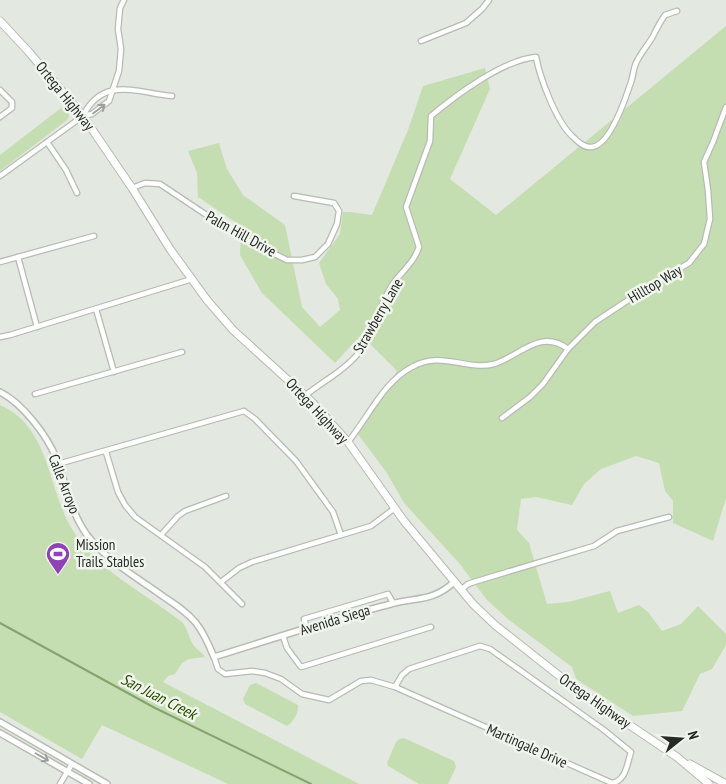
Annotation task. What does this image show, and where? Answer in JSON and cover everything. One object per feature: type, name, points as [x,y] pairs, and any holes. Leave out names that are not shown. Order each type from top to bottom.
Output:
[{"type":"main road","name":"Ortega Highway","points":[[0,21],[83,116],[132,188],[170,249],[192,279],[234,330],[306,395],[348,442],[395,508],[473,604],[495,625],[557,675],[609,712],[677,757],[726,784]]},
{"type":"main road","name":"Ortega Highway","points":[[677,757],[709,784]]},
{"type":"street","points":[[0,176],[83,116],[92,114],[109,101],[119,70],[121,49],[118,30],[120,8],[124,0]]},
{"type":"street","points":[[421,42],[466,23],[489,0]]},
{"type":"street","name":"Strawberry Lane","points":[[306,395],[347,364],[360,350],[385,298],[400,275],[411,265],[417,254],[419,247],[406,207],[430,141],[430,116],[466,88],[506,66],[536,57],[547,92],[564,126],[574,138],[585,146],[596,146],[607,137],[611,130],[631,84],[638,58],[665,14],[677,11]]},
{"type":"street","points":[[83,116],[87,107],[106,92],[113,89],[172,96]]},
{"type":"street","points":[[0,90],[12,102],[12,108],[0,117]]},
{"type":"street","name":"Hilltop Way","points":[[502,418],[530,397],[568,349],[595,322],[689,263],[704,244],[710,220],[704,162],[726,107]]},
{"type":"street","points":[[47,142],[66,170],[77,193]]},
{"type":"street","name":"Palm Hill Drive","points":[[132,188],[145,183],[160,184],[238,236],[287,260],[309,259],[315,257],[328,244],[337,224],[339,211],[334,203],[294,196]]},
{"type":"street","points":[[0,262],[94,236]]},
{"type":"street","points":[[18,257],[37,327]]},
{"type":"street","points":[[0,336],[37,327],[192,279]]},
{"type":"street","points":[[96,309],[114,372]]},
{"type":"street","points":[[348,442],[387,389],[398,377],[413,366],[443,360],[474,365],[494,364],[529,346],[549,342],[561,344],[568,349]]},
{"type":"street","points":[[36,394],[182,352]]},
{"type":"street","name":"Calle Arroyo","points":[[0,392],[15,402],[33,421],[53,451],[71,505],[88,535],[113,560],[185,611],[197,624],[207,640],[214,657]]},
{"type":"street","points":[[58,464],[106,452],[244,411],[255,419],[296,461],[333,512],[341,535]]},
{"type":"street","points":[[106,452],[118,492],[125,505],[135,516],[205,567],[242,604]]},
{"type":"street","points":[[161,535],[185,511],[226,496]]},
{"type":"street","points":[[221,582],[239,568],[252,562],[370,526],[395,508]]},
{"type":"street","points":[[461,590],[472,582],[594,546],[617,531],[669,517]]},
{"type":"street","name":"Avenida Siega","points":[[214,657],[393,603],[428,598],[447,589],[454,582]]},
{"type":"street","points":[[307,629],[304,619],[388,594],[393,603]]},
{"type":"street","points":[[283,636],[287,648],[301,667],[431,627]]},
{"type":"street","name":"Martingale Drive","points":[[214,657],[218,669],[225,674],[252,671],[265,673],[281,679],[302,694],[329,700],[361,681],[371,680],[395,687],[612,783],[620,781],[631,752],[604,730],[490,648],[480,646],[409,669],[402,675],[395,687]]},
{"type":"street","points":[[0,722],[107,784]]},
{"type":"street","points":[[0,733],[89,784]]},
{"type":"street","points":[[60,784],[72,764]]},
{"type":"green space","points":[[726,26],[726,498],[713,541],[673,523],[673,501],[665,491],[659,463],[636,456],[601,469],[584,484],[572,505],[536,497],[521,499],[517,530],[529,543],[547,604],[568,602],[610,591],[618,613],[639,605],[648,612],[662,631],[681,624],[698,606],[726,634],[726,645],[712,669],[700,674],[682,711],[633,716],[576,679],[572,667],[509,620],[487,600],[459,563],[404,503],[387,473],[357,433],[397,371],[361,335],[335,363],[262,293],[240,255],[241,226],[198,197],[197,173],[188,151],[219,143],[227,169],[243,195],[285,225],[302,307],[320,327],[340,310],[338,299],[326,284],[319,263],[340,234],[343,212],[372,215],[408,130],[423,86],[485,68],[490,89],[450,179],[496,215]]},
{"type":"green space","points":[[65,105],[69,117],[67,120],[0,171],[0,155]]},
{"type":"green space","points":[[0,405],[15,414],[36,439],[44,455],[67,520],[77,537],[103,565],[182,622],[190,639],[205,657],[189,659],[182,663],[175,674],[168,676],[163,682],[359,784],[228,784],[102,725],[82,759],[0,712]]},
{"type":"green space","points":[[256,683],[298,705],[297,714],[289,725],[287,726],[245,704],[243,699],[250,685]]},
{"type":"green space","points":[[404,738],[454,761],[456,767],[448,784],[419,784],[388,766],[387,763],[396,742]]},
{"type":"waterway","name":"San Juan Creek","points":[[0,623],[155,708],[311,784]]},
{"type":"place","name":"Mission Trails Stables","points":[[58,575]]}]
